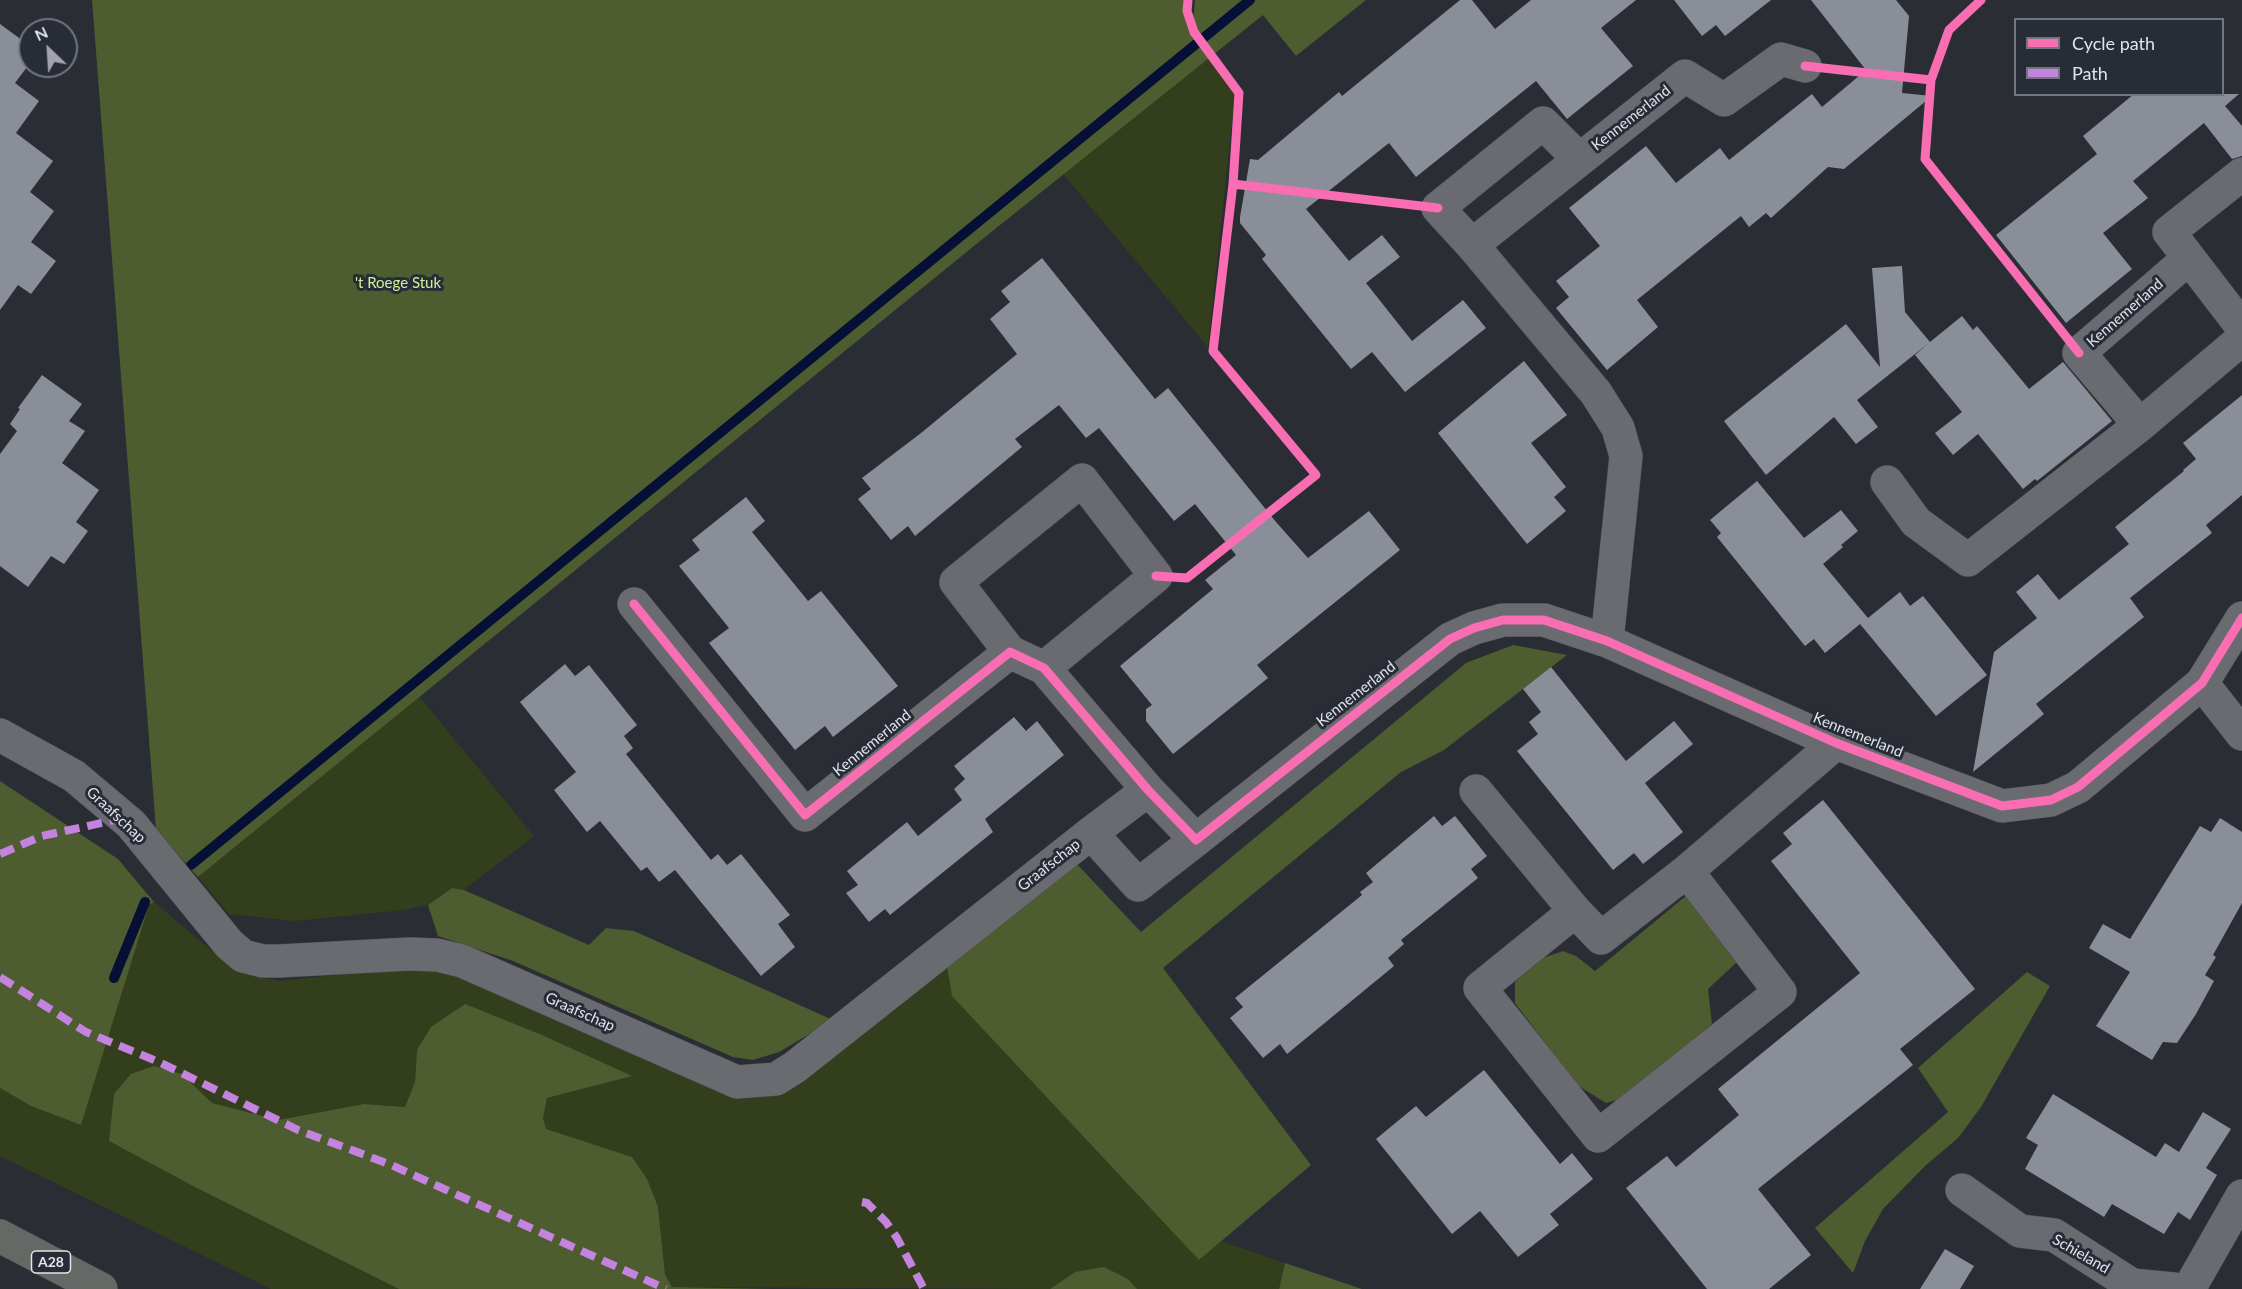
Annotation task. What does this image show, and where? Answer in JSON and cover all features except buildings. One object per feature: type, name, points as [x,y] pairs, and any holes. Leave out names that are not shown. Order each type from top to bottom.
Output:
[{"type":"highway","name":"A28","points":[[0,1236],[101,1289]]},
{"type":"street","name":"Kennemerland","points":[[1472,246],[1578,159],[1685,76],[1725,100],[1781,59],[1805,66]]},
{"type":"street","name":"Kennemerland","points":[[1578,159],[1544,123],[1438,208],[1596,393],[1618,428],[1626,456],[1607,641]]},
{"type":"street","points":[[2242,174],[2169,232],[2242,327]]},
{"type":"street","name":"Kennemerland","points":[[2140,425],[2079,353],[2188,259]]},
{"type":"street","points":[[1887,482],[1916,522],[1968,561],[2140,425],[2242,339]]},
{"type":"street","points":[[1044,668],[1156,576],[1082,480],[956,582],[1010,652],[1044,668],[1148,790],[1196,840]]},
{"type":"street","name":"Kennemerland","points":[[634,604],[805,815],[1010,652]]},
{"type":"street","name":"Kennemerland","points":[[1091,833],[1138,885],[1450,639],[1474,628],[1503,620],[1544,620],[1607,641],[1836,743],[2002,806],[2051,800],[2078,788],[2202,683],[2242,618]]},
{"type":"street","points":[[2202,683],[2242,734]]},
{"type":"street","name":"Graafschap","points":[[0,735],[74,776],[131,824],[229,944],[243,956],[263,961],[279,961],[409,954],[437,955],[462,961],[737,1082],[776,1079],[795,1067],[1148,790]]},
{"type":"street","name":"Kennemerland","points":[[1476,790],[1575,911],[1601,938],[1687,872],[1836,743]]},
{"type":"street","points":[[1575,911],[1480,988],[1598,1136],[1780,993],[1687,872]]},
{"type":"street","name":"Schieland","points":[[1962,1190],[2020,1231],[2054,1235],[2132,1285],[2174,1289]]},
{"type":"street","points":[[2189,1289],[2242,1196]]},
{"type":"green space","name":"'t Roege Stuk","points":[[92,0],[1188,0],[1193,21],[1195,0],[1366,0],[1296,56],[1263,15],[985,237],[198,877],[156,830]]},
{"type":"green space","points":[[1208,58],[1235,94],[1208,347],[1063,174]]},
{"type":"green space","points":[[1513,645],[1567,655],[1444,750],[1401,772],[1163,968],[1311,1165],[1199,1260],[952,996],[947,966],[1074,861],[1141,932],[1466,663]]},
{"type":"green space","points":[[419,696],[534,836],[464,890],[452,888],[428,905],[404,910],[295,921],[229,914],[198,877]]},
{"type":"green space","points":[[0,781],[118,859],[154,902],[149,905],[81,1125],[31,1106],[0,1088]]},
{"type":"green space","points":[[452,888],[464,890],[589,945],[606,928],[634,931],[833,1020],[779,1052],[753,1060],[733,1057],[513,961],[438,936],[428,905]]},
{"type":"green space","points":[[1687,895],[1737,962],[1708,989],[1712,1024],[1624,1098],[1606,1103],[1577,1085],[1515,1003],[1515,982],[1537,960],[1563,951],[1576,956],[1595,971]]},
{"type":"green space","points":[[154,902],[224,961],[255,976],[280,981],[401,968],[444,971],[728,1089],[947,966],[1199,1260],[1221,1241],[1285,1263],[1279,1289],[1137,1289],[1128,1279],[1075,1272],[1050,1289],[672,1287],[665,1274],[658,1207],[632,1157],[545,1129],[543,1117],[547,1098],[631,1075],[417,1049],[415,1082],[406,1107],[364,1104],[278,1120],[212,1103],[182,1074],[109,1141],[191,1185],[399,1289],[271,1289],[0,1156],[0,1088],[31,1106],[81,1125],[149,904]]},
{"type":"green space","points":[[2027,972],[2050,986],[1981,1107],[1958,1138],[1925,1166],[1883,1209],[1865,1241],[1853,1273],[1815,1228],[1948,1112],[1918,1068]]},
{"type":"green space","points":[[465,1004],[542,1035],[632,1076],[547,1098],[543,1118],[546,1129],[632,1157],[647,1179],[658,1207],[665,1274],[672,1287],[773,1289],[399,1289],[191,1185],[109,1141],[114,1094],[131,1074],[154,1066],[182,1074],[212,1103],[278,1120],[364,1104],[405,1107],[415,1082],[417,1050],[431,1027]]},
{"type":"green space","points":[[1285,1263],[1362,1289],[1279,1289]]},
{"type":"green space","points":[[1104,1267],[1128,1279],[1137,1289],[1050,1289],[1075,1272]]},
{"type":"waterway","points":[[191,865],[1250,0]]},
{"type":"waterway","points":[[114,978],[145,902]]},
{"type":"marked path","points":[[0,854],[42,836],[124,818]]},
{"type":"marked path","points":[[0,977],[86,1032],[159,1062],[298,1130],[389,1164],[666,1289]]},
{"type":"marked path","points":[[862,1202],[867,1203],[886,1222],[924,1289]]},
{"type":"cycle path","points":[[1156,576],[1187,578],[1316,475],[1213,351],[1233,184],[1239,93],[1194,32],[1187,11],[1188,0]]},
{"type":"cycle path","points":[[1981,0],[1949,30],[1931,80],[1925,159],[2079,353]]},
{"type":"cycle path","points":[[1805,66],[1931,80]]},
{"type":"cycle path","points":[[1233,184],[1438,208]]},
{"type":"cycle path","points":[[634,604],[805,815],[1010,652],[1044,668],[1148,790],[1196,840],[1450,639],[1474,628],[1503,620],[1544,620],[1607,641],[1836,743],[2002,806],[2051,800],[2078,787],[2202,683],[2242,618]]}]
